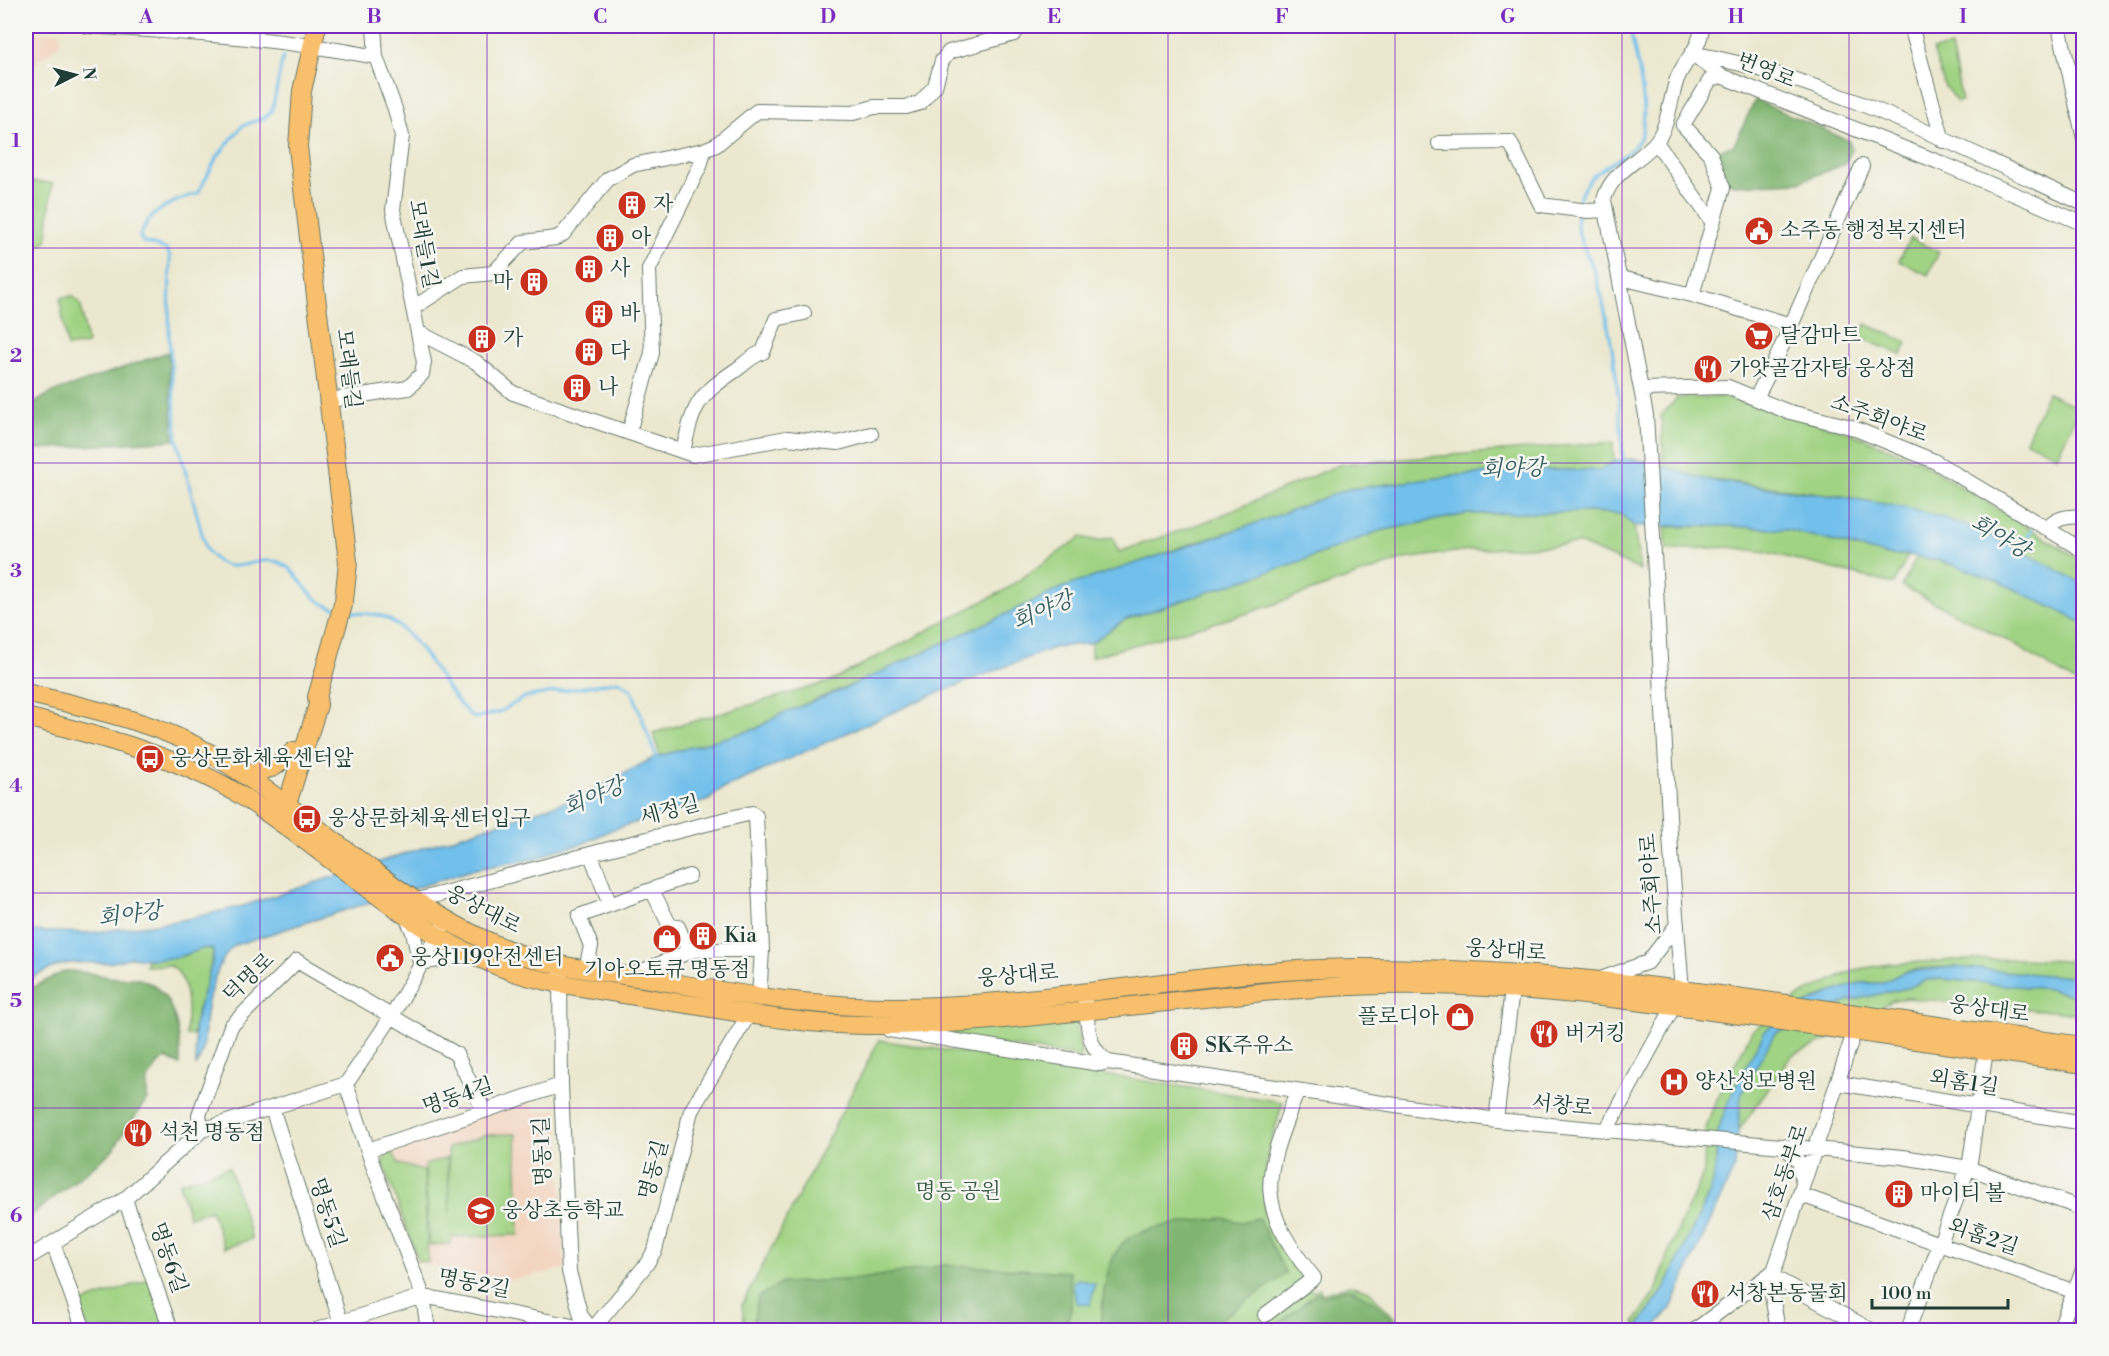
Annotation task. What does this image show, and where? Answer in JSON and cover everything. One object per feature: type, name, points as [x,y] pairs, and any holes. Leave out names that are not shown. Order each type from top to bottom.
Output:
[{"type":"main road","name":"모래들길","points":[[280,810],[299,753],[312,699],[317,697],[344,601],[347,580],[347,540],[298,138],[302,91],[317,26]]},
{"type":"main road","name":"웅상대로","points":[[26,693],[144,723],[198,746],[245,775],[336,864],[411,907],[441,927],[474,954],[515,973],[560,974],[749,1014],[807,1022],[863,1026],[909,1025],[1085,1002],[1299,969],[1436,968],[1593,981],[1778,1020],[2084,1046]]},
{"type":"main road","name":"웅상대로","points":[[26,717],[121,742],[313,824],[353,854],[411,907]]},
{"type":"main road","points":[[245,775],[274,767],[299,753],[301,797],[313,824]]},
{"type":"main road","name":"웅상대로","points":[[441,927],[506,949],[560,974],[586,969],[759,998],[864,1008],[1085,1002],[1108,1009],[1301,988],[1433,985],[1793,1006],[1854,1025],[1986,1050],[2084,1064]]},
{"type":"street","points":[[87,26],[183,32],[313,45],[376,57]]},
{"type":"street","name":"모래들1길","points":[[330,400],[395,392],[416,383],[422,374],[424,362],[393,210],[402,136],[376,57],[374,26]]},
{"type":"street","points":[[413,308],[463,276],[493,273],[523,242],[556,238],[563,234],[608,179],[633,165],[704,150],[716,145],[757,111],[853,113],[874,107],[906,107],[920,104],[935,87],[942,61],[949,52],[1014,34],[1020,26]]},
{"type":"street","points":[[1642,389],[1604,200],[1610,183],[1656,142],[1663,129],[1678,76],[1701,39],[1702,26]]},
{"type":"street","points":[[1911,26],[1943,141]]},
{"type":"street","points":[[2059,26],[2084,139]]},
{"type":"street","name":"번영로","points":[[1693,54],[1725,60],[1820,87],[2084,204]]},
{"type":"street","name":"번영로","points":[[1693,54],[1721,76],[2084,224]]},
{"type":"street","points":[[1769,95],[1768,81],[1777,74]]},
{"type":"street","points":[[1692,295],[1723,188],[1711,155],[1683,124],[1710,80],[1721,76]]},
{"type":"street","points":[[1439,143],[1510,142],[1541,205],[1587,211],[1605,210]]},
{"type":"street","points":[[1656,142],[1713,223]]},
{"type":"street","points":[[629,432],[652,353],[649,269],[700,166],[704,150]]},
{"type":"street","points":[[1756,398],[1862,166]]},
{"type":"street","points":[[2028,201],[2036,194],[2034,182]]},
{"type":"street","points":[[1621,278],[1692,295],[1791,325]]},
{"type":"street","points":[[683,451],[693,410],[707,390],[743,365],[752,355],[763,352],[776,319],[804,313]]},
{"type":"street","points":[[418,332],[476,362],[513,393],[693,455],[787,438],[838,443],[871,434]]},
{"type":"street","name":"소주회야로","points":[[1678,998],[1654,543],[1646,415],[1642,389],[1721,386],[1786,411],[1851,427],[1934,461],[2084,551]]},
{"type":"street","points":[[2047,528],[2052,521],[2061,517],[2084,516]]},
{"type":"street","name":"세정길","points":[[411,907],[667,832],[752,813],[756,816],[762,950],[759,998]]},
{"type":"street","points":[[591,855],[610,905]]},
{"type":"street","points":[[586,969],[591,946],[579,916],[689,876]]},
{"type":"street","points":[[652,890],[670,926],[678,927],[689,952]]},
{"type":"street","points":[[411,907],[413,932],[420,963]]},
{"type":"street","points":[[1593,981],[1645,963],[1654,956],[1676,926]]},
{"type":"street","points":[[26,1259],[125,1199],[202,1130],[346,1083],[392,1016],[441,927]]},
{"type":"street","points":[[631,976],[689,952],[708,948],[762,950]]},
{"type":"street","points":[[420,963],[474,954]]},
{"type":"street","name":"덕명로","points":[[202,1130],[198,1115],[231,1026],[297,961],[456,1054],[484,1111]]},
{"type":"street","name":"명동1길","points":[[560,974],[561,1085],[569,1272],[581,1316],[592,1330]]},
{"type":"street","points":[[1496,1120],[1512,990]]},
{"type":"street","points":[[1606,1131],[1678,998]]},
{"type":"street","points":[[1085,1002],[1091,1042],[1096,1053],[1108,1062]]},
{"type":"street","points":[[1091,1042],[1096,1020],[1108,1009]]},
{"type":"street","name":"명동길","points":[[592,1330],[646,1265],[655,1250],[691,1111],[749,1014]]},
{"type":"street","name":"삼호동부로","points":[[1778,1330],[1773,1280],[1838,1083],[1854,1025]]},
{"type":"street","name":"서창로","points":[[863,1026],[1100,1064],[1108,1062],[1496,1120],[1903,1157],[1968,1168],[2084,1209]]},
{"type":"street","points":[[1908,1330],[1968,1168],[1986,1050]]},
{"type":"street","points":[[346,1083],[368,1150],[423,1296],[428,1330]]},
{"type":"street","name":"외홈1길","points":[[1838,1083],[2084,1123]]},
{"type":"street","name":"명동4길","points":[[368,1150],[561,1085]]},
{"type":"street","points":[[1265,1315],[1314,1278],[1286,1241],[1276,1219],[1270,1195],[1273,1154],[1297,1092]]},
{"type":"street","name":"명동5길","points":[[272,1108],[342,1326]]},
{"type":"street","points":[[1785,1146],[1799,1162],[1802,1192]]},
{"type":"street","name":"외홈2길","points":[[1802,1192],[1939,1244],[2079,1293]]},
{"type":"street","name":"명동6길","points":[[125,1199],[171,1330]]},
{"type":"street","points":[[52,1243],[84,1330]]},
{"type":"street","points":[[2059,1330],[2079,1293],[2084,1267]]},
{"type":"street","points":[[1695,1330],[1755,1285],[1773,1280],[1871,1330]]},
{"type":"street","name":"명동2길","points":[[316,1330],[342,1326],[423,1296],[592,1330]]},
{"type":"shaded area","points":[[26,32],[60,32],[60,44],[26,69]]},
{"type":"shaded area","name":"웅상초등학교","points":[[530,1100],[532,1112],[559,1110],[565,1269],[505,1281],[416,1262],[382,1161],[389,1148]]},
{"type":"green space","points":[[1951,47],[1962,101],[1957,102],[1945,87],[1933,50]]},
{"type":"green space","points":[[1755,100],[1848,140],[1852,149],[1845,164],[1799,182],[1735,185],[1724,181],[1713,153],[1734,145]]},
{"type":"green space","points":[[33,182],[52,183],[47,240],[43,244],[26,244],[26,185]]},
{"type":"green space","points":[[1910,238],[1939,252],[1928,275],[1899,261]]},
{"type":"green space","points":[[73,296],[81,305],[87,344],[67,347],[60,298]]},
{"type":"green space","points":[[1865,324],[1907,342],[1902,355],[1859,337]]},
{"type":"green space","points":[[168,352],[174,440],[26,450],[26,408],[51,393]]},
{"type":"green space","points":[[2047,393],[2080,408],[2057,456],[2026,441]]},
{"type":"green space","points":[[1722,397],[1848,432],[1917,460],[2083,561],[2083,584],[2021,551],[1944,518],[1843,496],[1698,478],[1664,466],[1661,416],[1677,398]]},
{"type":"green space","points":[[1613,442],[1614,462],[1599,470],[1535,470],[1462,475],[1348,489],[1251,525],[1181,547],[779,715],[756,729],[660,756],[653,733],[829,682],[1003,591],[1081,537],[1098,541],[1112,537],[1119,552],[1213,519],[1341,464]]},
{"type":"green space","points":[[1592,512],[1621,514],[1634,526],[1640,570],[1581,544],[1470,550],[1404,559],[1249,613],[1091,657],[1091,643],[1124,620],[1301,561],[1379,531],[1467,514]]},
{"type":"green space","points":[[1730,526],[1788,530],[1887,555],[1908,555],[1894,584],[1766,552],[1729,547],[1667,550],[1665,527]]},
{"type":"green space","points":[[1917,556],[1961,567],[2003,583],[2083,623],[2083,687],[2010,642],[1902,586]]},
{"type":"green space","points":[[201,948],[213,949],[212,960],[193,1035],[186,1035],[186,996],[181,977],[169,965],[145,966],[147,960],[186,955]]},
{"type":"green space","points":[[2022,959],[2083,962],[2083,978],[1954,967],[1923,968],[1904,972],[1882,983],[1859,983],[1827,994],[1794,1010],[1765,1031],[1735,1087],[1717,1131],[1716,1165],[1710,1192],[1665,1288],[1637,1328],[1634,1323],[1657,1289],[1668,1253],[1704,1172],[1705,1132],[1713,1107],[1752,1031],[1801,995],[1854,970],[1889,964]]},
{"type":"green space","points":[[65,971],[116,978],[136,978],[151,984],[161,992],[168,1002],[177,1027],[180,1065],[166,1058],[159,1063],[147,1080],[147,1099],[111,1152],[26,1220],[26,991]]},
{"type":"green space","points":[[1942,979],[2049,989],[2083,998],[2083,1014],[1908,998],[1893,1000],[1826,1041],[1792,1055],[1736,1134],[1740,1095],[1775,1033],[1849,1001],[1907,988],[1926,980]]},
{"type":"green space","points":[[1076,1018],[1081,1057],[945,1036],[943,1030]]},
{"type":"green space","name":"명동 공원","points":[[879,1040],[1283,1102],[1267,1155],[1264,1215],[1281,1249],[1313,1292],[1319,1288],[1323,1294],[1349,1285],[1369,1291],[1406,1330],[745,1330],[742,1305]]},
{"type":"green space","points":[[516,1134],[519,1235],[451,1237],[450,1244],[429,1245],[425,1165],[447,1158],[450,1213],[448,1148],[485,1135]]},
{"type":"green space","points":[[388,1152],[394,1155],[399,1164],[424,1171],[428,1262],[418,1261],[383,1162]]},
{"type":"green space","points":[[229,1167],[252,1239],[224,1248],[211,1210],[189,1217],[179,1183]]},
{"type":"green space","points":[[1223,1218],[1241,1222],[1258,1218],[1286,1274],[1204,1330],[1101,1330],[1103,1296],[1108,1271],[1117,1250],[1124,1242],[1132,1236],[1157,1228]]},
{"type":"green space","points":[[946,1265],[1070,1272],[1071,1311],[1063,1330],[752,1330],[758,1297],[782,1283],[860,1279]]},
{"type":"green space","points":[[150,1279],[166,1330],[88,1330],[79,1304]]},
{"type":"green space","points":[[1348,1288],[1371,1300],[1402,1330],[1271,1330],[1318,1292],[1323,1297]]},
{"type":"water","name":"회야강","points":[[1632,459],[1704,479],[1887,504],[1961,524],[2015,548],[2083,584],[2083,623],[1998,581],[1942,561],[1908,555],[1887,555],[1788,530],[1730,526],[1634,526],[1621,514],[1592,512],[1467,514],[1379,531],[1301,561],[1124,620],[1091,643],[1056,647],[925,698],[720,790],[709,800],[611,830],[582,844],[553,851],[540,858],[475,869],[235,945],[224,958],[212,986],[206,1014],[203,1047],[196,1065],[194,1025],[213,959],[213,949],[202,949],[165,959],[131,957],[107,963],[65,964],[26,979],[26,931],[90,933],[178,921],[243,906],[580,797],[655,757],[756,729],[779,715],[844,689],[1064,587],[1251,525],[1348,489],[1462,475],[1535,470],[1599,470],[1617,460]]},
{"type":"water","points":[[1954,967],[2083,978],[2083,998],[2049,989],[1942,979],[1926,980],[1907,988],[1849,1001],[1775,1033],[1741,1095],[1735,1166],[1671,1308],[1653,1330],[1636,1330],[1665,1288],[1710,1192],[1716,1165],[1717,1131],[1735,1087],[1765,1031],[1780,1018],[1827,994],[1859,983],[1882,983],[1904,972]]},
{"type":"water","points":[[1078,1279],[1095,1284],[1090,1305],[1076,1303],[1073,1282]]},
{"type":"waterway","points":[[1578,205],[1581,192],[1588,182],[1632,148],[1639,140],[1643,129],[1641,84],[1629,26]]},
{"type":"waterway","points":[[283,57],[272,111],[264,118],[242,126],[217,157],[198,193],[171,203],[156,213],[149,220],[140,237],[143,242],[166,249],[170,256],[169,337],[177,439],[206,549],[215,559],[232,566],[268,561],[278,562],[292,571],[316,599],[335,608]]},
{"type":"waterway","points":[[1577,215],[1578,231],[1596,276],[1611,345],[1618,392],[1623,463]]},
{"type":"waterway","name":"회야강","points":[[2020,552],[2032,529]]},
{"type":"waterway","points":[[347,611],[384,617],[398,625],[410,636],[452,694],[474,718],[500,712],[525,697],[619,681],[632,690],[657,760]]},
{"type":"place","name":"자","points":[[632,205]]},
{"type":"place","name":"소주동 행정복지센터","points":[[1759,231]]},
{"type":"place","name":"아","points":[[610,238]]},
{"type":"place","name":"사","points":[[589,269]]},
{"type":"place","name":"마","points":[[534,282]]},
{"type":"place","name":"바","points":[[599,314]]},
{"type":"place","name":"달감마트","points":[[1759,336]]},
{"type":"place","name":"가","points":[[482,339]]},
{"type":"place","name":"다","points":[[589,352]]},
{"type":"place","name":"가얏골감자탕 웅상점","points":[[1708,369]]},
{"type":"place","name":"나","points":[[577,388]]},
{"type":"place","name":"웅상문화체육센터앞","points":[[150,759]]},
{"type":"place","name":"웅상문화체육센터입구","points":[[307,819]]},
{"type":"place","name":"Kia","points":[[703,936]]},
{"type":"place","name":"기아오토큐 명동점","points":[[667,939]]},
{"type":"place","name":"웅상119안전센터","points":[[390,958]]},
{"type":"place","name":"플로디아","points":[[1460,1017]]},
{"type":"place","name":"버거킹","points":[[1544,1034]]},
{"type":"place","name":"SK주유소","points":[[1184,1046]]},
{"type":"place","name":"양산성모병원","points":[[1674,1082]]},
{"type":"place","name":"석천 명동점","points":[[138,1133]]},
{"type":"place","name":"마이티 볼","points":[[1899,1194]]},
{"type":"place","name":"웅상초등학교","points":[[481,1211]]},
{"type":"place","name":"서창본동물회","points":[[1705,1294]]}]
